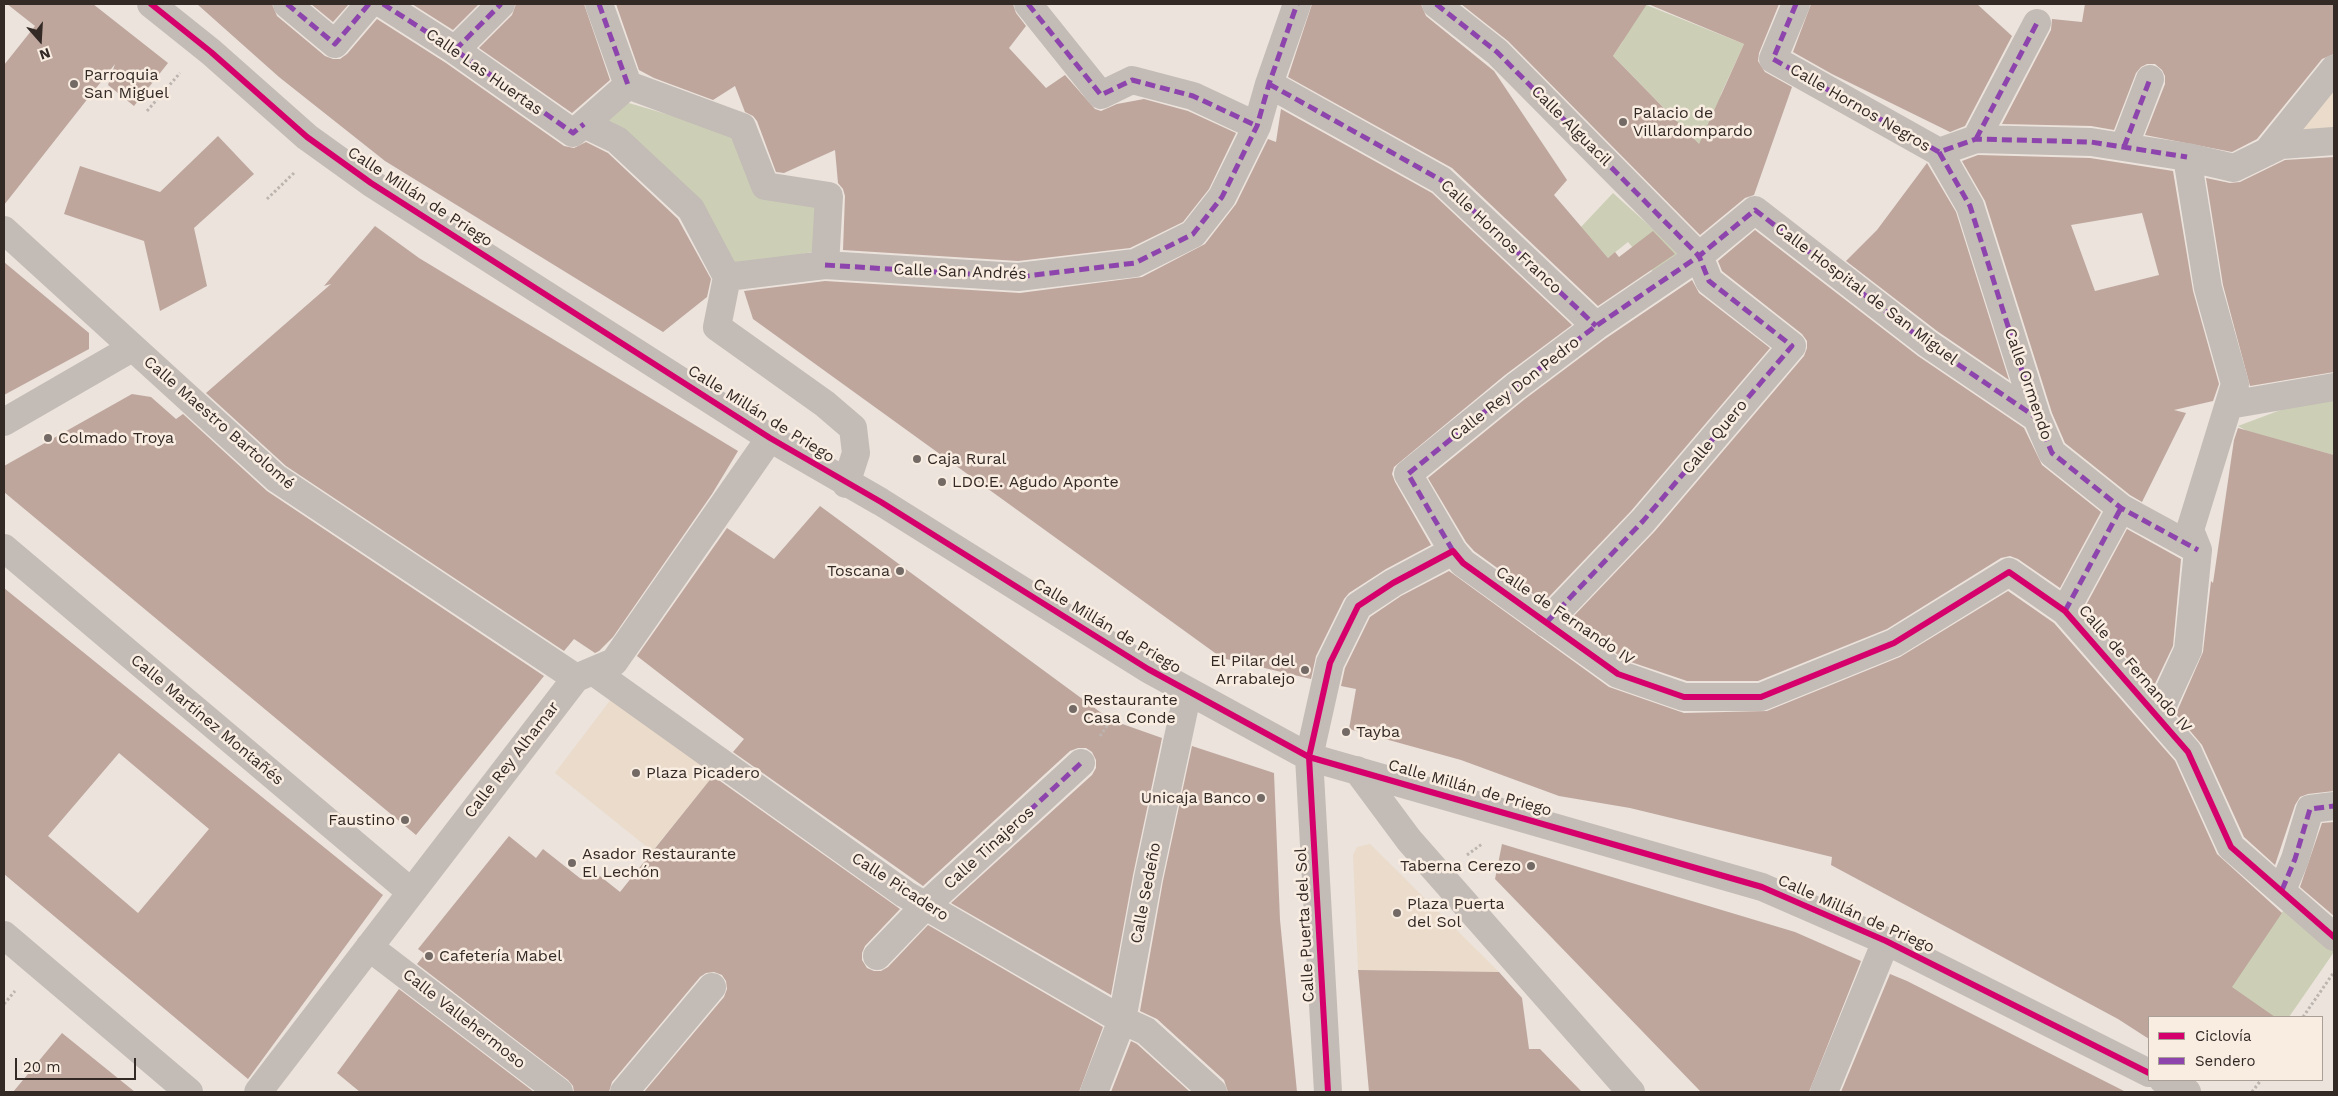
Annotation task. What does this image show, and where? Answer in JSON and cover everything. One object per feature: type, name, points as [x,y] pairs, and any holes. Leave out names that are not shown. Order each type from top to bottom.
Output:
[{"type":"street","name":"Calle Millán de Priego","points":[[151,4],[238,75],[307,137],[371,183],[770,438],[846,484],[881,502],[1148,669],[1308,756],[1762,887],[1886,941],[2148,1072]]},
{"type":"street","points":[[287,4],[335,44],[369,4]]},
{"type":"street","name":"Calle Las Huertas","points":[[383,4],[454,50],[573,133],[584,124]]},
{"type":"street","points":[[454,50],[501,4]]},
{"type":"street","points":[[599,4],[628,85]]},
{"type":"street","points":[[1028,4],[1102,95],[1132,80],[1193,96],[1257,126]]},
{"type":"street","name":"Calle San Andrés","points":[[727,277],[825,265],[1018,277],[1135,263],[1193,234],[1222,197],[1257,126],[1269,84],[1297,4]]},
{"type":"street","name":"Calle Alguacil","points":[[1436,4],[1497,52],[1699,256]]},
{"type":"street","name":"Calle Hornos Negros","points":[[1796,4],[1773,59],[1939,152],[1976,139],[2091,142],[2187,157],[2234,168],[2281,145],[2334,141]]},
{"type":"street","points":[[1976,139],[2037,22]]},
{"type":"street","points":[[2267,152],[2334,69]]},
{"type":"street","points":[[2124,147],[2150,79]]},
{"type":"street","name":"Calle Hornos Franco","points":[[1269,84],[1441,180],[1596,326]]},
{"type":"street","points":[[628,85],[584,124],[617,140],[691,209],[727,277],[717,327],[825,404],[853,428],[856,453],[846,484]]},
{"type":"street","points":[[628,85],[742,127],[765,186],[829,196],[825,265]]},
{"type":"street","name":"Calle Ormendo","points":[[1939,152],[1970,206],[2037,418],[2052,453],[2121,508],[2198,550]]},
{"type":"street","points":[[2158,715],[2188,650],[2198,550],[2190,530],[2235,384],[2208,288],[2187,157]]},
{"type":"street","name":"Calle Hospital de San Miguel","points":[[1699,256],[1755,210],[1928,344],[2037,418]]},
{"type":"street","name":"Calle Maestro Bartolomé","points":[[4,230],[276,478],[584,675]]},
{"type":"street","name":"Calle Rey Don Pedro","points":[[1453,551],[1408,474],[1515,387],[1596,326],[1699,256]]},
{"type":"street","name":"Calle Quero","points":[[1546,624],[1643,521],[1792,346],[1709,281],[1699,256]]},
{"type":"street","points":[[4,422],[132,348]]},
{"type":"street","points":[[2229,405],[2334,387]]},
{"type":"street","name":"Calle Rey Alhamar","points":[[258,1092],[411,892],[584,675],[614,662],[770,438]]},
{"type":"street","points":[[2066,611],[2121,508]]},
{"type":"street","name":"Calle Martínez Montañés","points":[[4,548],[411,892]]},
{"type":"street","points":[[1308,756],[1330,663],[1358,606],[1393,583],[1453,551]]},
{"type":"street","name":"Calle de Fernando IV","points":[[1453,551],[1463,563],[1618,674],[1684,697],[1761,697],[1894,643],[2009,572],[2066,611],[2158,715],[2188,752],[2231,848],[2282,890],[2334,938]]},
{"type":"street","name":"Calle Picadero","points":[[584,675],[904,894],[1122,1020],[1146,1031],[1213,1092]]},
{"type":"street","name":"Calle Sedeño","points":[[1094,1092],[1122,1020],[1148,878],[1188,691]]},
{"type":"street","name":"Calle Puerta del Sol","points":[[1308,756],[1328,1092]]},
{"type":"street","name":"Calle Tinajeros","points":[[876,956],[926,905],[1081,763]]},
{"type":"street","points":[[1357,770],[1409,840],[1631,1092]]},
{"type":"street","points":[[2282,890],[2295,859],[2310,809],[2334,806]]},
{"type":"street","points":[[1824,1092],[1886,941]]},
{"type":"street","points":[[8,945],[188,1092]]},
{"type":"street","name":"Calle Vallehermoso","points":[[369,946],[559,1092]]},
{"type":"street","points":[[624,1092],[712,987]]},
{"type":"street","points":[[2164,1081],[2187,1092]]},
{"type":"path","points":[[147,111],[184,69]]},
{"type":"path","points":[[267,199],[301,166]]},
{"type":"path","points":[[2304,1016],[2334,972]]},
{"type":"path","points":[[4,1004],[19,985]]},
{"type":"path","points":[[2252,1092],[2260,1081]]},
{"type":"green space","points":[[1571,4],[1644,4],[1744,44],[1721,94],[1710,157],[1664,127],[1672,116],[1613,56],[1623,41]]},
{"type":"green space","points":[[622,101],[738,135],[762,197],[819,202],[812,252],[731,268],[601,124]]},
{"type":"green space","points":[[1613,193],[1662,237],[1685,262],[1659,279],[1628,242],[1608,258],[1581,227]]},
{"type":"green space","points":[[2334,390],[2334,455],[2247,431],[2238,426]]},
{"type":"green space","points":[[2285,908],[2334,952],[2290,1016],[2264,1016],[2243,1004],[2195,962],[2261,943]]},
{"type":"shaded area","points":[[2334,90],[2334,130],[2294,134]]},
{"type":"shaded area","name":"Plaza Picadero","points":[[615,694],[717,772],[652,851],[555,773]]},
{"type":"shaded area","name":"Plaza Puerta del Sol","points":[[1370,844],[1499,972],[1358,970],[1353,855],[1357,847]]},
{"type":"building","points":[[7,4],[93,4],[168,63],[134,106],[108,85],[115,64],[4,205],[4,65],[35,26]]},
{"type":"building","points":[[197,4],[272,4],[277,16],[325,56],[333,59],[340,59],[347,54],[377,19],[446,63],[564,146],[574,148],[586,142],[608,153],[678,219],[711,279],[707,297],[663,332],[385,161],[279,77]]},
{"type":"building","points":[[311,4],[349,4],[333,22]]},
{"type":"building","points":[[412,4],[479,4],[453,30]]},
{"type":"building","points":[[516,4],[584,4],[610,80],[572,113],[479,48],[512,15]]},
{"type":"building","points":[[616,4],[1013,4],[1016,13],[1026,26],[1009,48],[1046,88],[1065,75],[1095,109],[1101,111],[1117,104],[1144,99],[1188,111],[1236,133],[1209,189],[1183,222],[1130,248],[1018,261],[843,250],[845,196],[843,189],[838,183],[835,150],[784,173],[776,172],[757,121],[753,116],[745,112],[735,86],[713,100],[654,78],[639,70]]},
{"type":"building","points":[[1312,4],[1421,4],[1426,16],[1494,71],[1567,180],[1554,195],[1608,258],[1615,252],[1619,257],[1653,231],[1675,254],[1598,306],[1452,168],[1288,77]]},
{"type":"building","name":"Palacio de Villardompardo","points":[[1461,4],[1647,4],[1613,56],[1699,144],[1744,44],[1648,4],[1779,4],[1759,53],[1758,61],[1765,72],[1792,87],[1754,195],[1745,198],[1700,235],[1508,41]]},
{"type":"building","points":[[1811,4],[1977,4],[2012,36],[1965,126],[1950,132],[1832,74],[1793,52]]},
{"type":"building","points":[[2085,4],[2334,4],[2334,54],[2322,59],[2257,139],[2232,152],[2145,135],[2165,84],[2165,76],[2162,70],[2155,64],[2147,64],[2136,73],[2114,130],[2091,126],[2002,124],[2051,30],[2052,19],[2082,22]]},
{"type":"building","points":[[1281,109],[1432,193],[1572,325],[1505,375],[1394,467],[1392,474],[1395,482],[1431,545],[1386,569],[1349,593],[1344,599],[1316,656],[1311,679],[1222,658],[753,319],[744,291],[825,281],[1020,293],[1142,277],[1205,244],[1236,204],[1268,139],[1276,142]]},
{"type":"building","points":[[218,136],[254,174],[194,228],[207,286],[160,311],[144,241],[64,214],[80,166],[160,192]]},
{"type":"building","points":[[1978,155],[2090,158],[2173,171],[2193,291],[2219,384],[2213,401],[2174,410],[2186,413],[2142,502],[2130,495],[2065,443],[2052,413],[1985,201],[1962,161]],"holes":[[[2142,213],[2159,275],[2095,291],[2071,225]]]},
{"type":"building","points":[[2334,157],[2334,372],[2250,386],[2223,285],[2206,178],[2230,183],[2240,182],[2285,160]]},
{"type":"building","points":[[1927,163],[1956,212],[2009,380],[1937,331],[1846,261],[1877,230]]},
{"type":"building","points":[[375,226],[419,258],[738,451],[712,494],[613,637],[599,651],[595,653],[574,639],[564,651],[286,466],[206,393],[331,284],[324,286]]},
{"type":"building","points":[[1755,230],[1918,356],[2024,428],[2042,465],[2101,512],[2060,588],[2018,559],[2010,556],[2001,558],[1887,629],[1758,681],[1687,681],[1625,660],[1570,620],[1655,531],[1804,356],[1807,341],[1802,334],[1722,271],[1718,261]]},
{"type":"building","points":[[4,262],[89,333],[89,349],[4,395]]},
{"type":"building","points":[[1692,280],[1699,293],[1770,348],[1631,511],[1544,602],[1474,551],[1466,542],[1428,478],[1525,399],[1605,339]]},
{"type":"building","points":[[132,394],[151,397],[176,419],[183,414],[267,491],[544,676],[416,835],[4,492],[4,466]]},
{"type":"building","points":[[2238,428],[2334,455],[2334,791],[2308,794],[2300,797],[2295,805],[2275,865],[2244,837],[2202,745],[2176,714],[2203,652],[2211,581],[2213,583],[2234,440]]},
{"type":"building","points":[[820,506],[1111,720],[1162,738],[1133,875],[1111,995],[951,903],[1092,775],[1096,768],[1096,760],[1092,752],[1086,748],[1070,751],[923,886],[733,752],[744,739],[637,656],[727,528],[774,559]]},
{"type":"building","points":[[2127,529],[2181,559],[2173,646],[2153,688],[2084,609]]},
{"type":"building","points":[[1449,571],[1609,687],[1684,713],[1767,711],[1900,657],[2008,591],[2054,623],[2175,761],[2217,854],[2282,913],[2232,987],[2274,1016],[2148,1016],[2148,1038],[2118,1019],[1831,865],[1832,857],[1630,808],[1559,796],[1461,760],[1349,729],[1356,689],[1341,686],[1345,668],[1370,617],[1401,596]]},
{"type":"building","points":[[4,588],[383,895],[248,1079],[4,874]],"holes":[[[119,753],[209,829],[138,913],[48,836]]]},
{"type":"building","points":[[1192,746],[1274,773],[1280,920],[1297,1092],[1228,1092],[1224,1080],[1157,1019],[1140,1011],[1163,881]]},
{"type":"building","points":[[713,776],[900,909],[865,946],[862,960],[867,968],[881,971],[888,967],[928,925],[1103,1027],[1079,1092],[644,1092],[724,997],[727,989],[726,981],[722,975],[714,972],[706,973],[700,977],[612,1082],[609,1092],[574,1092],[573,1086],[568,1080],[417,964],[425,954],[418,949],[509,836],[536,858],[543,849],[581,879],[590,868],[620,892]]},
{"type":"building","points":[[2334,822],[2334,916],[2300,887],[2322,823]]},
{"type":"building","points":[[1502,844],[1795,932],[1861,961],[1809,1092],[1701,1092],[1495,879]]},
{"type":"building","points":[[1358,970],[1499,972],[1522,998],[1529,1049],[1540,1049],[1582,1092],[1369,1092]]},
{"type":"building","points":[[1890,974],[1907,981],[2126,1092],[1841,1092]]},
{"type":"building","points":[[399,989],[534,1092],[360,1092],[337,1073]]},
{"type":"building","points":[[62,1033],[135,1092],[13,1092]]},
{"type":"building","points":[[1131,1041],[1137,1044],[1190,1092],[1111,1092]]},
{"type":"marked path","points":[[287,4],[335,44],[369,4]]},
{"type":"marked path","points":[[383,4],[455,50],[573,133],[584,124]]},
{"type":"marked path","points":[[455,50],[501,4]]},
{"type":"marked path","points":[[599,4],[628,85]]},
{"type":"marked path","points":[[1028,4],[1101,95],[1132,80],[1193,96],[1257,126]]},
{"type":"marked path","points":[[825,265],[1018,277],[1135,263],[1193,234],[1222,197],[1257,126],[1269,84],[1297,4]]},
{"type":"marked path","points":[[1436,4],[1497,52],[1699,256],[1709,281],[1792,346],[1643,521],[1546,623]]},
{"type":"marked path","points":[[1796,4],[1773,59],[1939,152],[1976,139],[2091,142],[2187,157]]},
{"type":"marked path","points":[[1976,139],[2037,23]]},
{"type":"marked path","points":[[2124,147],[2150,79]]},
{"type":"marked path","points":[[1269,84],[1441,180],[1596,326]]},
{"type":"marked path","points":[[1939,152],[1970,206],[2037,418],[2052,453],[2121,508],[2198,550]]},
{"type":"marked path","points":[[1453,551],[1408,474],[1515,387],[1596,326],[1699,256],[1755,210],[1928,344],[2037,418]]},
{"type":"marked path","points":[[2065,611],[2121,508]]},
{"type":"marked path","points":[[1029,811],[1081,763]]},
{"type":"marked path","points":[[2282,890],[2295,859],[2310,809],[2334,806]]},
{"type":"cycle path","points":[[151,4],[211,52],[307,137],[371,183],[770,438],[881,502],[1148,669],[1309,757],[1762,887],[1886,941],[2148,1072]]},
{"type":"cycle path","points":[[1328,1092],[1309,757],[1330,663],[1358,606],[1393,583],[1453,551],[1463,563],[1618,674],[1684,697],[1761,697],[1894,643],[2009,572],[2065,611],[2188,752],[2231,847],[2334,937]]},
{"type":"place","name":"Parroquia San Miguel","points":[[74,84]]},
{"type":"place","name":"Palacio de Villardompardo","points":[[1623,122]]},
{"type":"place","name":"Colmado Troya","points":[[48,438]]},
{"type":"place","name":"Caja Rural","points":[[917,459]]},
{"type":"place","name":"LDO.E. Agudo Aponte","points":[[942,482]]},
{"type":"place","name":"Toscana","points":[[900,571]]},
{"type":"place","name":"El Pilar del Arrabalejo","points":[[1305,670]]},
{"type":"place","name":"Restaurante Casa Conde","points":[[1073,709]]},
{"type":"place","name":"Tayba","points":[[1346,732]]},
{"type":"place","name":"Plaza Picadero","points":[[636,773]]},
{"type":"place","name":"Unicaja Banco","points":[[1261,798]]},
{"type":"place","name":"Faustino","points":[[405,820]]},
{"type":"place","name":"Asador Restaurante El Lechón","points":[[572,863]]},
{"type":"place","name":"Taberna Cerezo","points":[[1531,866]]},
{"type":"place","name":"Plaza Puerta del Sol","points":[[1397,913]]},
{"type":"place","name":"Cafetería Mabel","points":[[429,956]]}]
